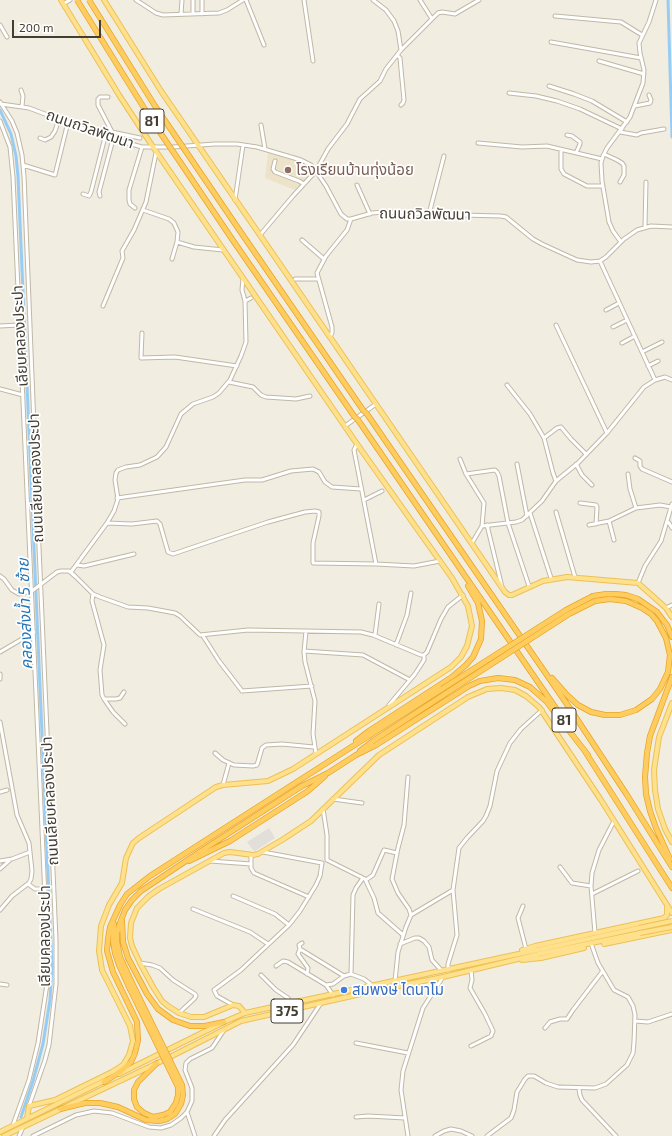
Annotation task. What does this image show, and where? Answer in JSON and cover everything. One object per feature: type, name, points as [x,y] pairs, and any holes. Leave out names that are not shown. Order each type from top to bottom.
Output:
[{"type":"highway","name":"81","points":[[77,0],[145,110],[232,239],[588,755],[672,888]]},
{"type":"highway","name":"81","points":[[89,0],[155,106],[240,232],[534,657],[616,778],[672,867]]},
{"type":"highway","points":[[351,746],[369,731],[457,673],[470,661],[476,652],[482,633],[481,615],[475,597],[451,556]]},
{"type":"highway","points":[[104,1082],[120,1072],[131,1062],[138,1040],[138,1028],[135,1016],[113,972],[109,960],[108,935],[120,905],[127,894],[150,876],[351,746],[370,736],[566,610],[593,596],[615,594],[626,595],[638,600],[656,612],[667,624],[672,637]]},
{"type":"highway","points":[[356,755],[373,741],[569,614],[595,601],[618,599],[634,604],[650,614],[663,630],[669,647],[668,672],[663,684],[652,699],[636,710],[620,715],[605,715],[591,712],[578,705],[534,657]]},
{"type":"highway","points":[[672,677],[650,736],[645,777],[646,794],[653,820],[672,862]]},
{"type":"highway","points":[[132,988],[122,963],[118,947],[117,933],[128,905],[141,891],[302,786],[328,773],[356,755],[376,745],[469,686],[480,681],[498,678],[520,682],[536,691],[546,701],[588,755]]},
{"type":"highway","points":[[182,864],[230,841],[308,790],[328,773]]},
{"type":"highway","points":[[116,914],[113,929],[114,947],[119,965],[182,1085],[183,1095],[181,1104],[175,1114],[165,1117],[153,1117],[144,1113],[137,1107],[134,1098],[134,1090],[138,1082],[157,1063]]},
{"type":"highway","points":[[123,915],[122,933],[126,954],[147,994],[158,1009],[173,1020],[190,1026],[205,1026],[224,1022]]},
{"type":"highway","points":[[60,1109],[85,1104],[100,1103],[118,1107],[146,1120],[159,1121],[165,1117]]},
{"type":"main road","points":[[104,0],[161,91],[503,589],[509,595],[551,578],[575,577],[638,583],[666,608],[672,617]]},
{"type":"main road","points":[[29,1106],[55,1100],[120,1068],[126,1062],[132,1046],[132,1031],[102,970],[100,962],[99,936],[109,905],[122,883],[126,858],[138,838],[208,792],[223,785],[268,781],[274,779],[316,754],[451,666],[464,652],[469,640],[472,626],[468,606],[463,595],[156,153],[62,2]]},
{"type":"main road","points":[[245,1013],[239,1006],[233,1005],[204,1017],[191,1017],[179,1013],[162,1001],[132,946],[130,938],[131,923],[137,908],[149,896],[159,889],[224,853],[230,852],[251,855],[263,852],[301,828],[323,809],[376,757],[478,692],[494,688],[511,689],[529,698],[542,710],[672,913]]},
{"type":"main road","points":[[672,703],[663,723],[657,744],[654,777],[658,809],[665,829],[672,842]]},
{"type":"main road","points":[[664,932],[667,924],[664,918],[667,915],[667,905]]},
{"type":"main road","name":"375","points":[[514,954],[535,946],[664,918]]},
{"type":"main road","name":"375","points":[[0,1132],[245,1013],[672,921]]},
{"type":"main road","name":"375","points":[[4,1136],[244,1020],[672,926]]},
{"type":"main road","points":[[664,932],[672,930]]},
{"type":"main road","name":"375","points":[[512,961],[541,958],[664,932]]},
{"type":"main road","points":[[476,963],[478,969]]},
{"type":"main road","name":"ถนนเลียบคลองประปา","points":[[27,1118],[29,1106]]},
{"type":"street","points":[[62,2],[70,0]]},
{"type":"street","points":[[136,0],[160,15],[223,12],[242,0]]},
{"type":"street","points":[[182,0],[182,14]]},
{"type":"street","points":[[193,0],[193,14]]},
{"type":"street","points":[[202,0],[202,14]]},
{"type":"street","points":[[246,0],[264,45]]},
{"type":"street","points":[[304,0],[313,61]]},
{"type":"street","points":[[373,0],[386,10],[394,21],[398,32],[401,50]]},
{"type":"street","points":[[420,0],[432,19]]},
{"type":"street","points":[[260,235],[316,171],[328,150],[347,124],[360,99],[380,81],[386,69],[401,50],[432,19],[442,12],[452,14],[458,13],[479,0]]},
{"type":"street","points":[[621,242],[611,227],[603,186],[602,159],[627,122],[635,106],[643,83],[644,74],[639,42],[649,22],[656,0]]},
{"type":"street","points":[[555,16],[620,22],[642,36]]},
{"type":"street","points":[[0,25],[7,37]]},
{"type":"street","points":[[551,42],[641,58]]},
{"type":"street","points":[[397,55],[401,61],[404,103],[401,105]]},
{"type":"street","points":[[599,61],[644,74]]},
{"type":"street","points":[[549,86],[592,101],[627,122]]},
{"type":"street","points":[[21,90],[23,96],[22,106]]},
{"type":"street","points":[[509,94],[536,96],[557,101],[580,109],[621,131],[636,135],[664,129]]},
{"type":"street","points":[[635,106],[650,103],[651,100],[649,95]]},
{"type":"street","points":[[108,97],[98,99],[98,105],[112,132]]},
{"type":"street","name":"ถนนถวิลพัฒนา","points":[[1,103],[22,106],[43,112],[109,138],[142,146],[153,147],[223,144],[244,145],[265,149],[301,160],[311,165],[326,186],[341,214],[345,218],[351,220],[370,214],[384,212],[501,216],[506,217],[533,239],[563,254],[584,262],[600,261]]},
{"type":"street","name":"ถนนเลียบคลองประปา","points":[[1,103],[12,121],[17,133],[23,165],[40,586],[56,920],[56,967],[49,1045],[29,1106]]},
{"type":"street","points":[[40,138],[46,140],[51,137],[55,131],[59,118]]},
{"type":"street","name":"เลียบคลองประปา","points":[[0,121],[10,147],[13,177],[33,590],[47,966],[45,1000],[35,1058],[13,1125]]},
{"type":"street","points":[[23,165],[56,175],[68,122]]},
{"type":"street","points":[[260,125],[265,149]]},
{"type":"street","points":[[112,132],[140,138]]},
{"type":"street","points":[[82,194],[88,196],[91,192],[112,132]]},
{"type":"street","points":[[567,135],[572,136],[580,142],[576,153]]},
{"type":"street","points":[[100,196],[99,192],[109,138]]},
{"type":"street","points":[[478,143],[522,147],[546,146],[602,159]]},
{"type":"street","points":[[235,200],[244,145]]},
{"type":"street","points":[[135,208],[130,204],[129,190],[142,146]]},
{"type":"street","points":[[561,150],[561,168],[564,174],[587,186],[603,186]]},
{"type":"street","points":[[103,306],[123,258],[122,251],[134,230],[146,202],[156,153]]},
{"type":"street","points":[[604,154],[617,160],[624,166],[624,175],[620,182]]},
{"type":"street","points":[[428,214],[444,156]]},
{"type":"street","points":[[275,161],[275,172],[304,184]]},
{"type":"street","points":[[645,227],[646,182]]},
{"type":"street","points":[[357,185],[370,214]]},
{"type":"street","points":[[143,210],[172,221],[177,228],[177,242],[172,259]]},
{"type":"street","points":[[330,338],[332,327],[317,273],[324,259],[347,230],[351,220]]},
{"type":"street","points":[[655,380],[600,261],[612,253],[632,232],[645,227],[671,228]]},
{"type":"street","points":[[302,240],[324,259]]},
{"type":"street","points":[[177,242],[194,247],[224,250]]},
{"type":"street","points":[[71,572],[116,507],[118,498],[115,480],[118,470],[140,465],[157,457],[166,447],[181,414],[193,404],[220,393],[229,382],[246,342],[245,301],[242,290],[243,278]]},
{"type":"street","points":[[295,279],[318,279]]},
{"type":"street","points":[[245,301],[251,298]]},
{"type":"street","points":[[606,310],[619,303]]},
{"type":"street","points":[[612,327],[627,320]]},
{"type":"street","points":[[0,326],[19,325]]},
{"type":"street","points":[[556,325],[608,433]]},
{"type":"street","points":[[142,333],[142,358],[176,357],[236,366]]},
{"type":"street","points":[[622,343],[635,336]]},
{"type":"street","points":[[642,352],[662,342]]},
{"type":"street","points":[[648,366],[658,361]]},
{"type":"street","points":[[482,526],[519,522],[527,516],[542,501],[556,481],[608,433],[648,384],[664,377],[672,380]]},
{"type":"street","points":[[229,382],[253,387],[266,397],[296,400],[310,396]]},
{"type":"street","points":[[507,385],[530,414],[544,438],[556,481]]},
{"type":"street","points":[[0,389],[23,395]]},
{"type":"street","points":[[345,426],[376,404]]},
{"type":"street","points":[[544,438],[557,428],[561,427],[586,454]]},
{"type":"street","points":[[357,444],[354,450],[376,564]]},
{"type":"street","points":[[635,458],[640,461],[640,466],[642,469],[672,482]]},
{"type":"street","points":[[460,459],[466,474],[484,503],[482,526],[472,544]]},
{"type":"street","points":[[517,464],[527,516]]},
{"type":"street","points":[[576,464],[582,474],[592,485]]},
{"type":"street","points":[[118,498],[245,480],[262,480],[291,472],[313,469],[319,472],[325,482],[332,487],[361,488]]},
{"type":"street","points":[[466,474],[491,470],[495,470],[497,472],[508,523],[529,586]]},
{"type":"street","points":[[628,474],[630,489],[636,508]]},
{"type":"street","points":[[364,500],[382,491]]},
{"type":"street","points":[[580,503],[596,505],[596,524]]},
{"type":"street","points":[[589,525],[609,521],[636,508],[660,505],[671,506],[661,541],[645,566],[638,583]]},
{"type":"street","points":[[107,522],[132,524],[157,521],[160,524],[168,552],[173,554],[268,522],[305,512],[315,511],[319,512],[319,516],[313,543],[313,563],[414,566],[440,561]]},
{"type":"street","points":[[556,512],[575,577]]},
{"type":"street","points":[[530,513],[551,578]]},
{"type":"street","points":[[609,521],[614,540]]},
{"type":"street","points":[[667,521],[672,528]]},
{"type":"street","points":[[487,525],[503,589]]},
{"type":"street","points":[[76,565],[84,566],[134,554]]},
{"type":"street","points":[[0,576],[16,593],[24,594],[40,586],[57,572],[71,572],[93,594],[128,608],[148,608],[175,613],[200,636],[248,630],[361,632],[375,635],[396,645],[424,655]]},
{"type":"street","points":[[396,645],[407,614],[412,593]]},
{"type":"street","points":[[93,594],[92,602],[104,645],[100,677],[101,691],[104,699],[113,712],[125,724]]},
{"type":"street","points":[[387,708],[424,661],[424,655],[427,652],[441,619],[448,607],[463,595]]},
{"type":"street","points":[[375,635],[379,604]]},
{"type":"street","points":[[666,608],[672,605]]},
{"type":"street","points":[[306,631],[304,651],[306,668],[316,701],[313,729],[316,754]]},
{"type":"street","points":[[0,652],[34,632]]},
{"type":"street","points":[[203,636],[219,661],[242,691],[312,686]]},
{"type":"street","points":[[304,651],[364,656],[410,680]]},
{"type":"street","points":[[0,674],[0,679]]},
{"type":"street","points":[[104,699],[120,698],[124,692]]},
{"type":"street","points":[[448,970],[448,964],[457,935],[453,890],[460,848],[483,821],[488,811],[497,771],[502,758],[514,737],[542,710]]},
{"type":"street","points":[[0,723],[6,748],[17,814],[28,839],[32,871],[31,879],[28,884],[12,896],[0,910]]},
{"type":"street","points":[[215,753],[223,760],[238,766],[255,766],[257,765],[262,748],[268,744],[314,747]]},
{"type":"street","points":[[0,749],[6,748]]},
{"type":"street","points":[[223,785],[229,763]]},
{"type":"street","points":[[408,777],[404,825],[392,876],[392,882],[409,909],[411,915]]},
{"type":"street","points":[[0,792],[7,790]]},
{"type":"street","points":[[333,799],[362,803]]},
{"type":"street","points":[[233,1005],[217,996],[214,990],[241,970],[289,924],[309,897],[318,881],[325,861],[327,835],[323,809]]},
{"type":"street","points":[[595,933],[591,886],[592,873],[599,850],[614,821]]},
{"type":"street","points":[[351,974],[353,895],[356,888],[364,879],[371,876],[375,872],[384,850],[397,853]]},
{"type":"street","points":[[0,860],[30,852]]},
{"type":"street","points":[[263,852],[325,861],[364,879],[374,898],[378,913],[403,935]]},
{"type":"street","points":[[251,855],[251,868],[254,873],[309,897]]},
{"type":"street","points":[[0,869],[12,858]]},
{"type":"street","points":[[210,862],[251,864]]},
{"type":"street","points":[[560,866],[572,883],[591,886]]},
{"type":"street","points":[[592,894],[638,871]]},
{"type":"street","points":[[28,884],[35,889],[45,889]]},
{"type":"street","points":[[395,981],[396,964],[400,944],[411,915],[453,890]]},
{"type":"street","points":[[233,896],[275,914],[289,924]]},
{"type":"street","points":[[523,906],[518,918],[526,949]]},
{"type":"street","points":[[193,909],[250,932],[268,944]]},
{"type":"street","points":[[400,944],[415,938],[419,938],[424,941],[429,947],[432,960],[442,971]]},
{"type":"street","points":[[302,943],[299,945],[300,949],[298,954],[308,968],[307,974]]},
{"type":"street","points":[[487,1136],[511,1118],[518,1092],[528,1076],[534,1076],[546,1083],[558,1087],[579,1089],[600,1087],[627,1065],[633,1053],[635,1021],[633,1006],[628,997],[616,992],[602,972],[592,946]]},
{"type":"street","points":[[300,949],[344,976]]},
{"type":"street","points":[[276,966],[285,961],[326,985],[333,995]]},
{"type":"street","points":[[140,963],[160,968],[173,980],[195,994],[196,997],[179,1013]]},
{"type":"street","points":[[471,970],[472,980],[470,988],[493,1031],[491,1036],[471,1046]]},
{"type":"street","points":[[545,1028],[550,1022],[560,1019],[567,1019],[602,972]]},
{"type":"street","points":[[326,985],[333,984],[344,976],[351,974],[364,979],[373,986]]},
{"type":"street","points":[[260,975],[276,990],[288,998],[290,1004]]},
{"type":"street","points":[[408,1136],[400,1090],[403,1071],[423,1008],[443,977]]},
{"type":"street","points":[[0,984],[7,985]]},
{"type":"street","points":[[214,1136],[225,1120],[293,1045],[321,1003]]},
{"type":"street","points":[[635,1021],[648,1022],[672,1014]]},
{"type":"street","points":[[33,1136],[76,1115],[87,1111],[98,1110],[108,1112],[145,1126],[158,1128],[171,1125],[187,1112],[192,1101],[192,1093],[185,1070],[186,1063],[190,1059],[212,1048],[225,1029]]},
{"type":"street","points":[[356,1043],[408,1053]]},
{"type":"street","points":[[579,1089],[581,1098],[616,1136]]},
{"type":"street","points":[[187,1112],[195,1136]]},
{"type":"street","points":[[356,1117],[368,1116],[405,1118]]},
{"type":"street","points":[[15,1131],[19,1136],[23,1127]]},
{"type":"street","points":[[435,1136],[451,1129],[461,1131],[472,1136]]},
{"type":"shaded area","name":"โรงเรียนบ้านทุ่งน้อย","points":[[268,153],[301,163],[313,172],[295,190],[265,178]]},
{"type":"shaded area","points":[[269,828],[275,838],[255,851],[253,850],[247,842]]},
{"type":"waterway","points":[[668,0],[672,137]]},
{"type":"waterway","name":"คลองส่งน้ำ 5 ซ้าย","points":[[0,110],[11,134],[16,156],[18,176],[52,966],[50,1000],[43,1044],[21,1117]]},
{"type":"place","name":"โรงเรียนบ้านทุ่งน้อย","points":[[288,170]]},
{"type":"place","name":"สมพงษ์ ไดนาโม","points":[[344,990]]}]
